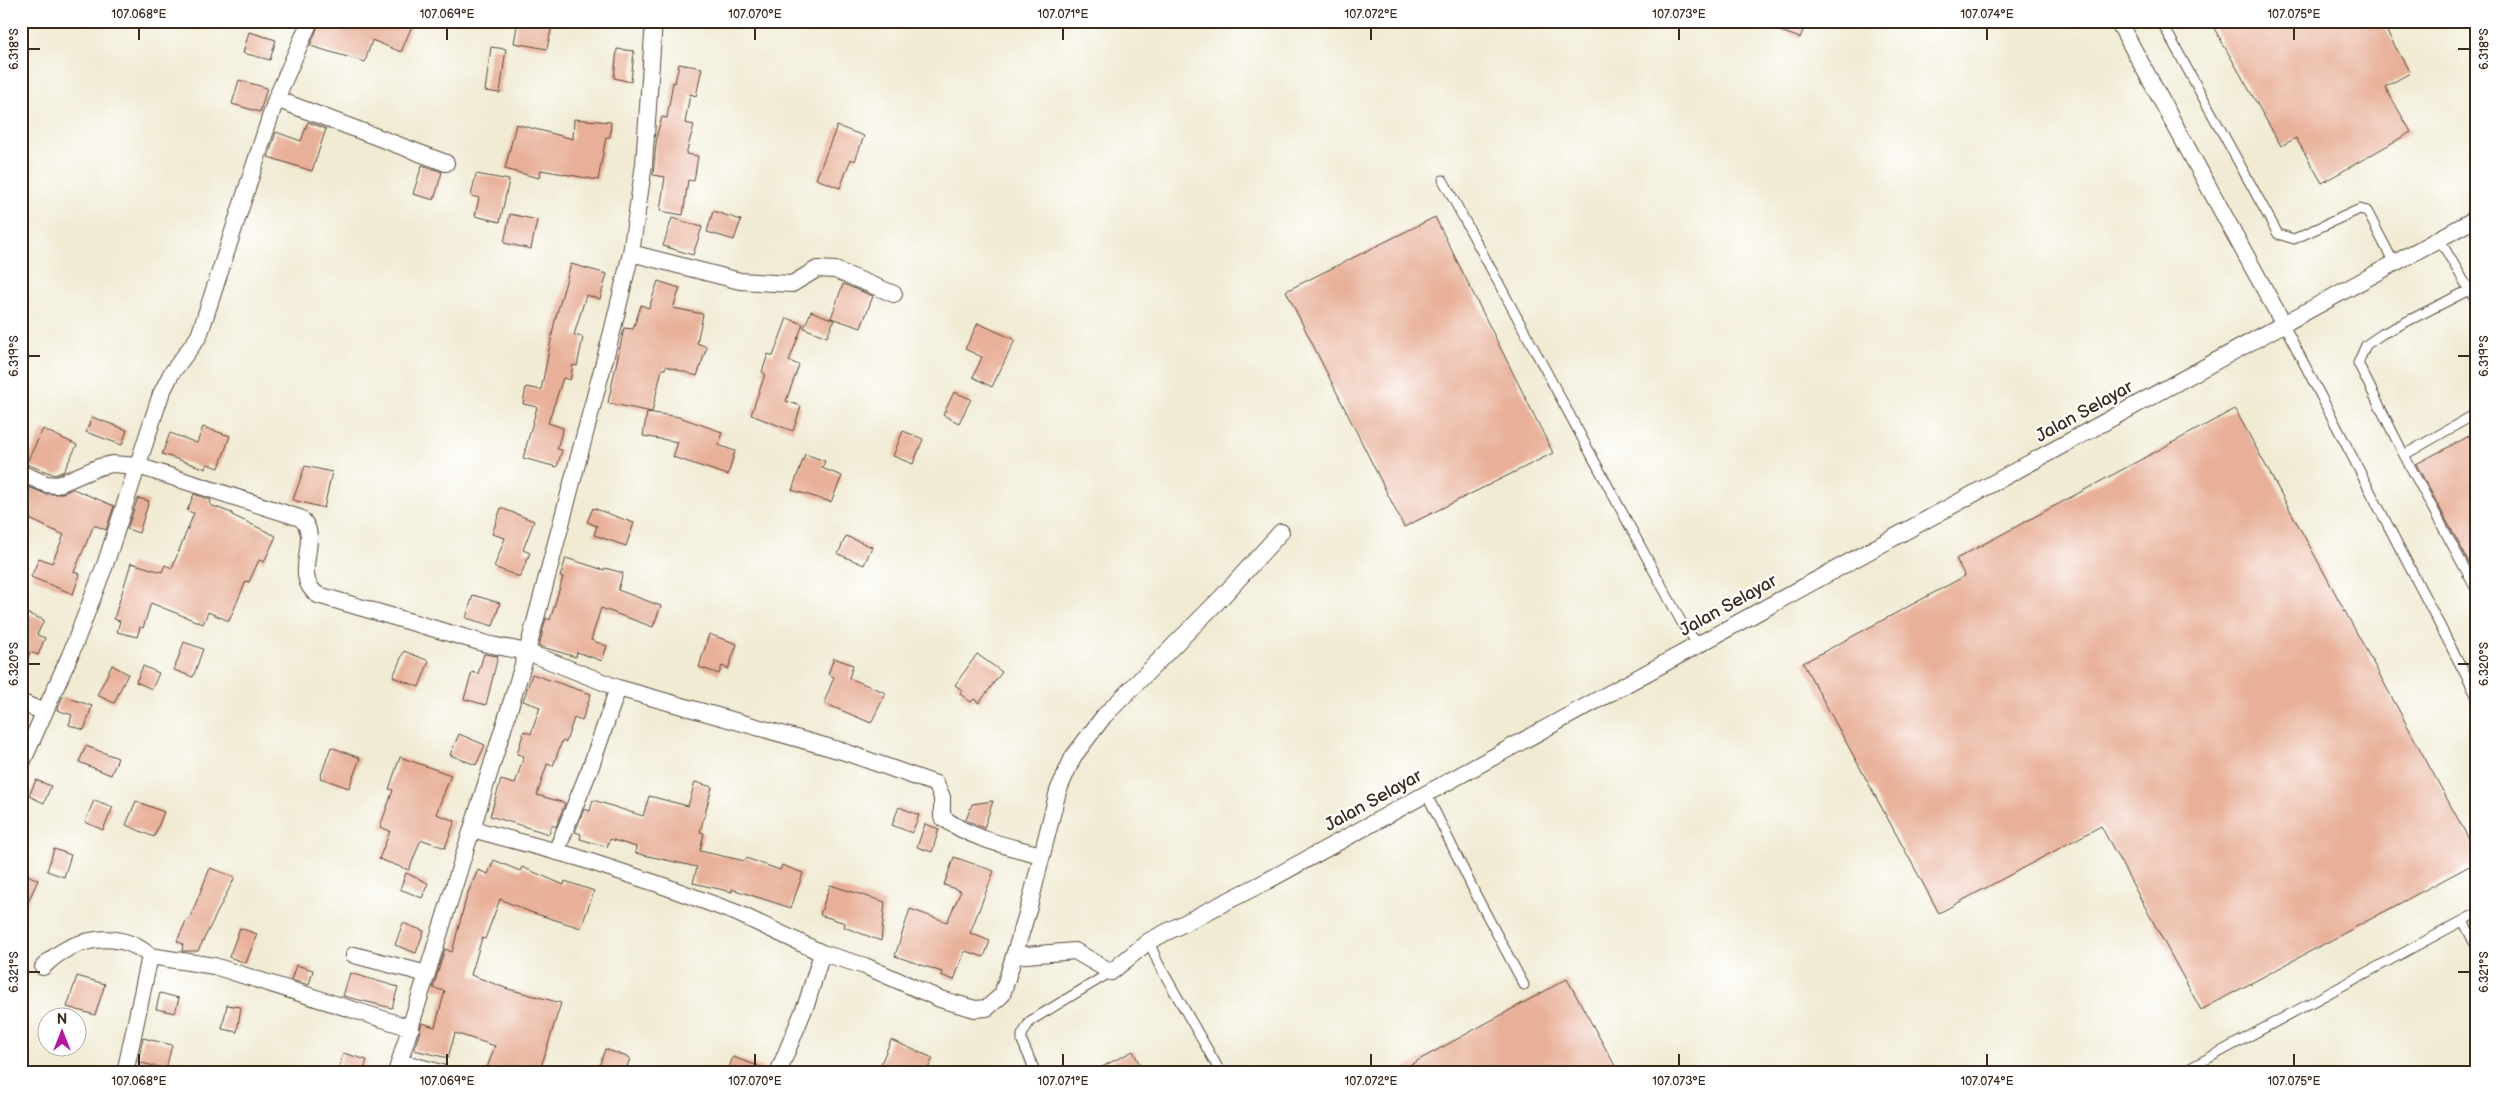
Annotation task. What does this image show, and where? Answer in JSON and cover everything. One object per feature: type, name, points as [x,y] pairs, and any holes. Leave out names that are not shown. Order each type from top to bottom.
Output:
[{"type":"street","points":[[21,765],[43,712],[71,654],[138,466],[161,394],[171,374],[200,336],[276,99],[310,21]]},
{"type":"street","points":[[441,1073],[398,1067],[527,652],[577,470],[631,253],[644,164],[654,21]]},
{"type":"street","points":[[2118,21],[2284,325]]},
{"type":"street","points":[[276,99],[446,163]]},
{"type":"street","name":"Jalan Selayar","points":[[1111,972],[1149,941],[1267,882],[1426,793],[2477,218]]},
{"type":"street","points":[[631,253],[740,281],[792,284],[817,269],[835,270],[894,294]]},
{"type":"street","points":[[21,473],[46,484],[57,485],[99,467],[112,464],[138,466],[300,518],[305,523],[308,532],[305,578],[311,590],[318,595],[487,644],[527,652],[618,688],[842,751],[936,784],[942,796],[942,818],[974,836],[1041,855]]},
{"type":"street","points":[[472,828],[661,885],[737,914],[822,952],[865,966],[940,999],[975,1009],[987,1008],[1002,995],[1029,907],[1058,791],[1073,757],[1104,716],[1222,597],[1281,532]]},
{"type":"street","points":[[556,852],[591,766],[618,688]]},
{"type":"street","points":[[21,702],[43,712]]},
{"type":"street","points":[[43,967],[54,956],[71,946],[99,939],[132,943],[150,956],[214,966],[411,1028]]},
{"type":"street","points":[[1014,956],[1074,951],[1111,972]]},
{"type":"street","points":[[778,1073],[807,1002],[822,952]]},
{"type":"street","points":[[354,955],[427,974]]},
{"type":"street","points":[[125,1073],[150,956]]},
{"type":"lane","points":[[2161,21],[2278,234],[2294,239],[2360,209],[2367,211],[2394,263]]},
{"type":"lane","points":[[1443,180],[1683,624],[1698,644]]},
{"type":"lane","points":[[2439,239],[2473,288],[2477,303]]},
{"type":"lane","points":[[2473,288],[2382,334],[2366,345],[2359,355],[2358,363],[2404,455],[2477,591]]},
{"type":"lane","points":[[2284,325],[2477,697]]},
{"type":"lane","points":[[2404,455],[2477,413]]},
{"type":"lane","points":[[1426,793],[1524,986]]},
{"type":"lane","points":[[2181,1073],[2477,913]]},
{"type":"lane","points":[[2462,920],[2477,948]]},
{"type":"lane","points":[[1149,941],[1158,963],[1221,1073]]},
{"type":"lane","name":"Jalan Selayar","points":[[1036,1073],[1023,1048],[1022,1035],[1030,1021],[1111,972]]},
{"type":"building","points":[[320,21],[414,21],[401,52],[372,40],[365,62],[310,46]]},
{"type":"building","points":[[518,21],[553,21],[547,49],[514,43]]},
{"type":"building","points":[[1760,21],[1807,21],[1800,38],[1759,23]]},
{"type":"building","points":[[2210,21],[2381,21],[2410,73],[2385,87],[2411,132],[2322,183],[2296,138],[2281,146]]},
{"type":"building","points":[[249,32],[276,40],[270,60],[243,53]]},
{"type":"building","points":[[491,47],[506,49],[500,93],[485,91]]},
{"type":"building","points":[[617,49],[634,51],[631,82],[614,78]]},
{"type":"building","points":[[679,64],[702,68],[696,96],[690,94],[685,123],[694,125],[686,154],[698,156],[694,181],[688,180],[683,215],[660,211],[665,177],[653,175],[657,134],[662,117],[667,118],[673,82],[675,83]]},
{"type":"building","points":[[239,80],[267,88],[260,112],[232,104]]},
{"type":"building","points":[[574,119],[611,122],[610,137],[606,137],[598,180],[541,170],[539,178],[505,169],[516,124],[573,139]]},
{"type":"building","points":[[308,122],[326,129],[312,171],[268,157],[276,132],[301,141]]},
{"type":"building","points":[[837,126],[864,136],[855,161],[851,159],[840,188],[816,179]]},
{"type":"building","points":[[422,165],[442,172],[434,200],[413,194]]},
{"type":"building","points":[[476,174],[509,180],[500,222],[475,216],[479,198],[471,196]]},
{"type":"building","points":[[713,211],[741,220],[734,240],[707,232]]},
{"type":"building","points":[[510,214],[537,220],[531,249],[504,243]]},
{"type":"building","points":[[1435,217],[1553,453],[1404,527],[1286,291]]},
{"type":"building","points":[[672,218],[702,227],[693,255],[663,246]]},
{"type":"building","points":[[571,264],[607,274],[600,299],[586,295],[574,335],[583,337],[577,366],[573,365],[570,380],[563,378],[548,423],[563,428],[557,449],[562,450],[557,467],[523,458],[537,407],[523,404],[526,387],[541,390],[555,320]]},
{"type":"building","points":[[658,281],[680,288],[673,308],[703,314],[697,343],[707,347],[697,376],[666,366],[665,369],[662,369],[652,412],[608,403],[624,328],[633,329],[641,305],[649,308]]},
{"type":"building","points":[[843,284],[873,296],[861,328],[831,318]]},
{"type":"building","points":[[811,311],[834,320],[827,337],[804,328]]},
{"type":"building","points":[[787,318],[803,324],[789,361],[799,365],[786,401],[801,406],[793,431],[751,415],[765,374],[762,372],[768,354],[773,356]]},
{"type":"building","points":[[978,323],[1015,340],[992,387],[973,377],[982,357],[965,349]]},
{"type":"building","points":[[954,392],[971,399],[959,423],[943,415]]},
{"type":"building","points":[[2235,409],[2477,854],[2477,862],[2201,1010],[2101,826],[1939,913],[1803,663],[1965,576],[1956,559]]},
{"type":"building","points":[[647,412],[679,417],[722,432],[718,445],[735,451],[728,475],[673,457],[678,442],[643,436]]},
{"type":"building","points":[[92,417],[127,430],[122,445],[86,432]]},
{"type":"building","points":[[203,427],[230,436],[219,468],[207,464],[206,469],[162,454],[170,433],[197,443]]},
{"type":"building","points":[[43,429],[77,445],[64,471],[55,475],[26,464]]},
{"type":"building","points":[[903,431],[923,439],[913,464],[893,456]]},
{"type":"building","points":[[2477,432],[2477,577],[2416,464]]},
{"type":"building","points":[[805,454],[825,461],[822,468],[842,476],[831,502],[792,490]]},
{"type":"building","points":[[305,466],[332,472],[324,508],[293,500]]},
{"type":"building","points":[[21,484],[45,494],[60,494],[73,489],[114,506],[106,530],[94,525],[74,572],[80,574],[73,594],[31,577],[39,558],[52,563],[64,535],[21,515]]},
{"type":"building","points":[[194,494],[211,500],[210,505],[232,513],[232,515],[276,536],[264,562],[259,560],[249,582],[246,581],[229,621],[208,612],[203,624],[151,603],[143,628],[140,627],[137,637],[117,632],[120,621],[114,619],[131,563],[162,572],[165,565],[172,568],[194,513],[187,511]]},
{"type":"building","points":[[138,498],[149,501],[139,533],[127,529]]},
{"type":"building","points":[[501,508],[534,521],[523,550],[530,553],[520,577],[494,567],[505,538],[492,534]]},
{"type":"building","points":[[593,508],[634,523],[626,546],[594,535],[597,526],[587,522]]},
{"type":"building","points":[[846,536],[872,547],[864,565],[838,554]]},
{"type":"building","points":[[566,558],[604,570],[605,568],[623,573],[618,590],[661,606],[653,627],[601,608],[591,640],[607,646],[602,661],[577,652],[576,657],[539,646],[546,618],[550,620],[563,577],[560,577]]},
{"type":"building","points":[[473,595],[500,603],[493,626],[466,618]]},
{"type":"building","points":[[21,611],[44,620],[37,635],[45,638],[38,655],[30,652],[22,673]]},
{"type":"building","points":[[709,634],[737,644],[728,669],[722,666],[719,674],[699,667]]},
{"type":"building","points":[[184,642],[203,649],[193,677],[174,670]]},
{"type":"building","points":[[404,651],[429,661],[419,687],[393,677]]},
{"type":"building","points":[[484,654],[498,656],[486,705],[464,699],[472,672],[478,674]]},
{"type":"building","points":[[977,654],[1002,672],[979,703],[974,699],[971,702],[960,694],[962,690],[955,685]]},
{"type":"building","points":[[834,658],[853,665],[849,678],[886,693],[871,723],[824,703],[834,677],[828,674]]},
{"type":"building","points":[[112,665],[128,674],[114,703],[97,695]]},
{"type":"building","points":[[143,666],[159,673],[152,689],[136,682]]},
{"type":"building","points":[[532,674],[591,694],[582,721],[574,718],[566,742],[562,741],[553,766],[547,764],[537,795],[565,803],[556,827],[552,825],[549,834],[490,816],[501,780],[515,784],[524,756],[517,754],[524,731],[531,734],[540,707],[523,701]]},
{"type":"building","points":[[63,696],[92,706],[84,730],[69,725],[72,715],[57,710]]},
{"type":"building","points":[[459,734],[485,745],[476,765],[450,755]]},
{"type":"building","points":[[86,746],[118,758],[111,775],[79,762]]},
{"type":"building","points":[[331,747],[360,758],[349,788],[320,778]]},
{"type":"building","points":[[400,757],[451,775],[436,814],[455,821],[445,848],[423,840],[420,842],[409,870],[379,859],[390,831],[380,827],[393,790],[389,789]]},
{"type":"building","points":[[36,780],[51,786],[44,803],[29,796]]},
{"type":"building","points":[[695,782],[712,787],[700,832],[704,833],[700,851],[745,861],[746,858],[780,870],[782,865],[803,873],[791,908],[732,889],[732,892],[693,883],[697,867],[635,853],[636,847],[610,839],[607,847],[580,839],[581,834],[575,832],[584,809],[590,811],[593,800],[643,816],[649,796],[688,806]]},
{"type":"building","points":[[94,800],[113,807],[103,830],[85,822]]},
{"type":"building","points":[[136,801],[164,812],[154,837],[126,825]]},
{"type":"building","points":[[993,801],[984,828],[966,820],[972,804]]},
{"type":"building","points":[[899,807],[919,815],[912,833],[892,825]]},
{"type":"building","points":[[925,824],[939,829],[932,852],[917,847]]},
{"type":"building","points":[[54,849],[71,855],[64,877],[47,871]]},
{"type":"building","points":[[954,857],[994,871],[970,933],[990,941],[984,957],[965,951],[954,980],[941,975],[942,972],[895,956],[910,909],[947,922],[961,891],[944,885]]},
{"type":"building","points":[[494,860],[520,871],[522,867],[564,885],[565,881],[594,891],[581,928],[530,912],[500,899],[485,939],[482,938],[471,975],[508,989],[561,1003],[539,1073],[485,1073],[495,1046],[455,1033],[448,1058],[414,1050],[422,1023],[435,1027],[445,991],[433,988],[445,949],[452,952],[467,895],[478,870],[488,874]]},
{"type":"building","points":[[210,868],[235,877],[198,951],[182,951],[183,944],[177,941],[187,919],[189,920]]},
{"type":"building","points":[[21,872],[38,880],[21,917]]},
{"type":"building","points":[[406,873],[428,883],[422,898],[400,889]]},
{"type":"building","points":[[830,885],[885,902],[881,941],[844,927],[845,923],[820,915]]},
{"type":"building","points":[[403,923],[424,931],[416,953],[395,945]]},
{"type":"building","points":[[240,928],[257,934],[246,963],[229,957]]},
{"type":"building","points":[[296,965],[313,970],[309,985],[291,980]]},
{"type":"building","points":[[350,973],[398,987],[392,1008],[343,996]]},
{"type":"building","points":[[77,976],[105,984],[95,1015],[88,1013],[88,1006],[67,1006]]},
{"type":"building","points":[[1567,979],[1619,1073],[1395,1073]]},
{"type":"building","points":[[160,993],[179,998],[175,1013],[156,1009]]},
{"type":"building","points":[[227,1005],[241,1007],[237,1032],[222,1029]]},
{"type":"building","points":[[143,1038],[172,1045],[166,1069],[138,1062]]},
{"type":"building","points":[[891,1040],[933,1058],[926,1073],[877,1073]]},
{"type":"building","points":[[605,1049],[630,1058],[625,1073],[597,1073]]},
{"type":"building","points":[[1133,1051],[1144,1073],[1090,1073]]},
{"type":"building","points":[[343,1053],[367,1060],[363,1073],[338,1073]]},
{"type":"building","points":[[733,1057],[769,1070],[768,1073],[727,1073]]}]
